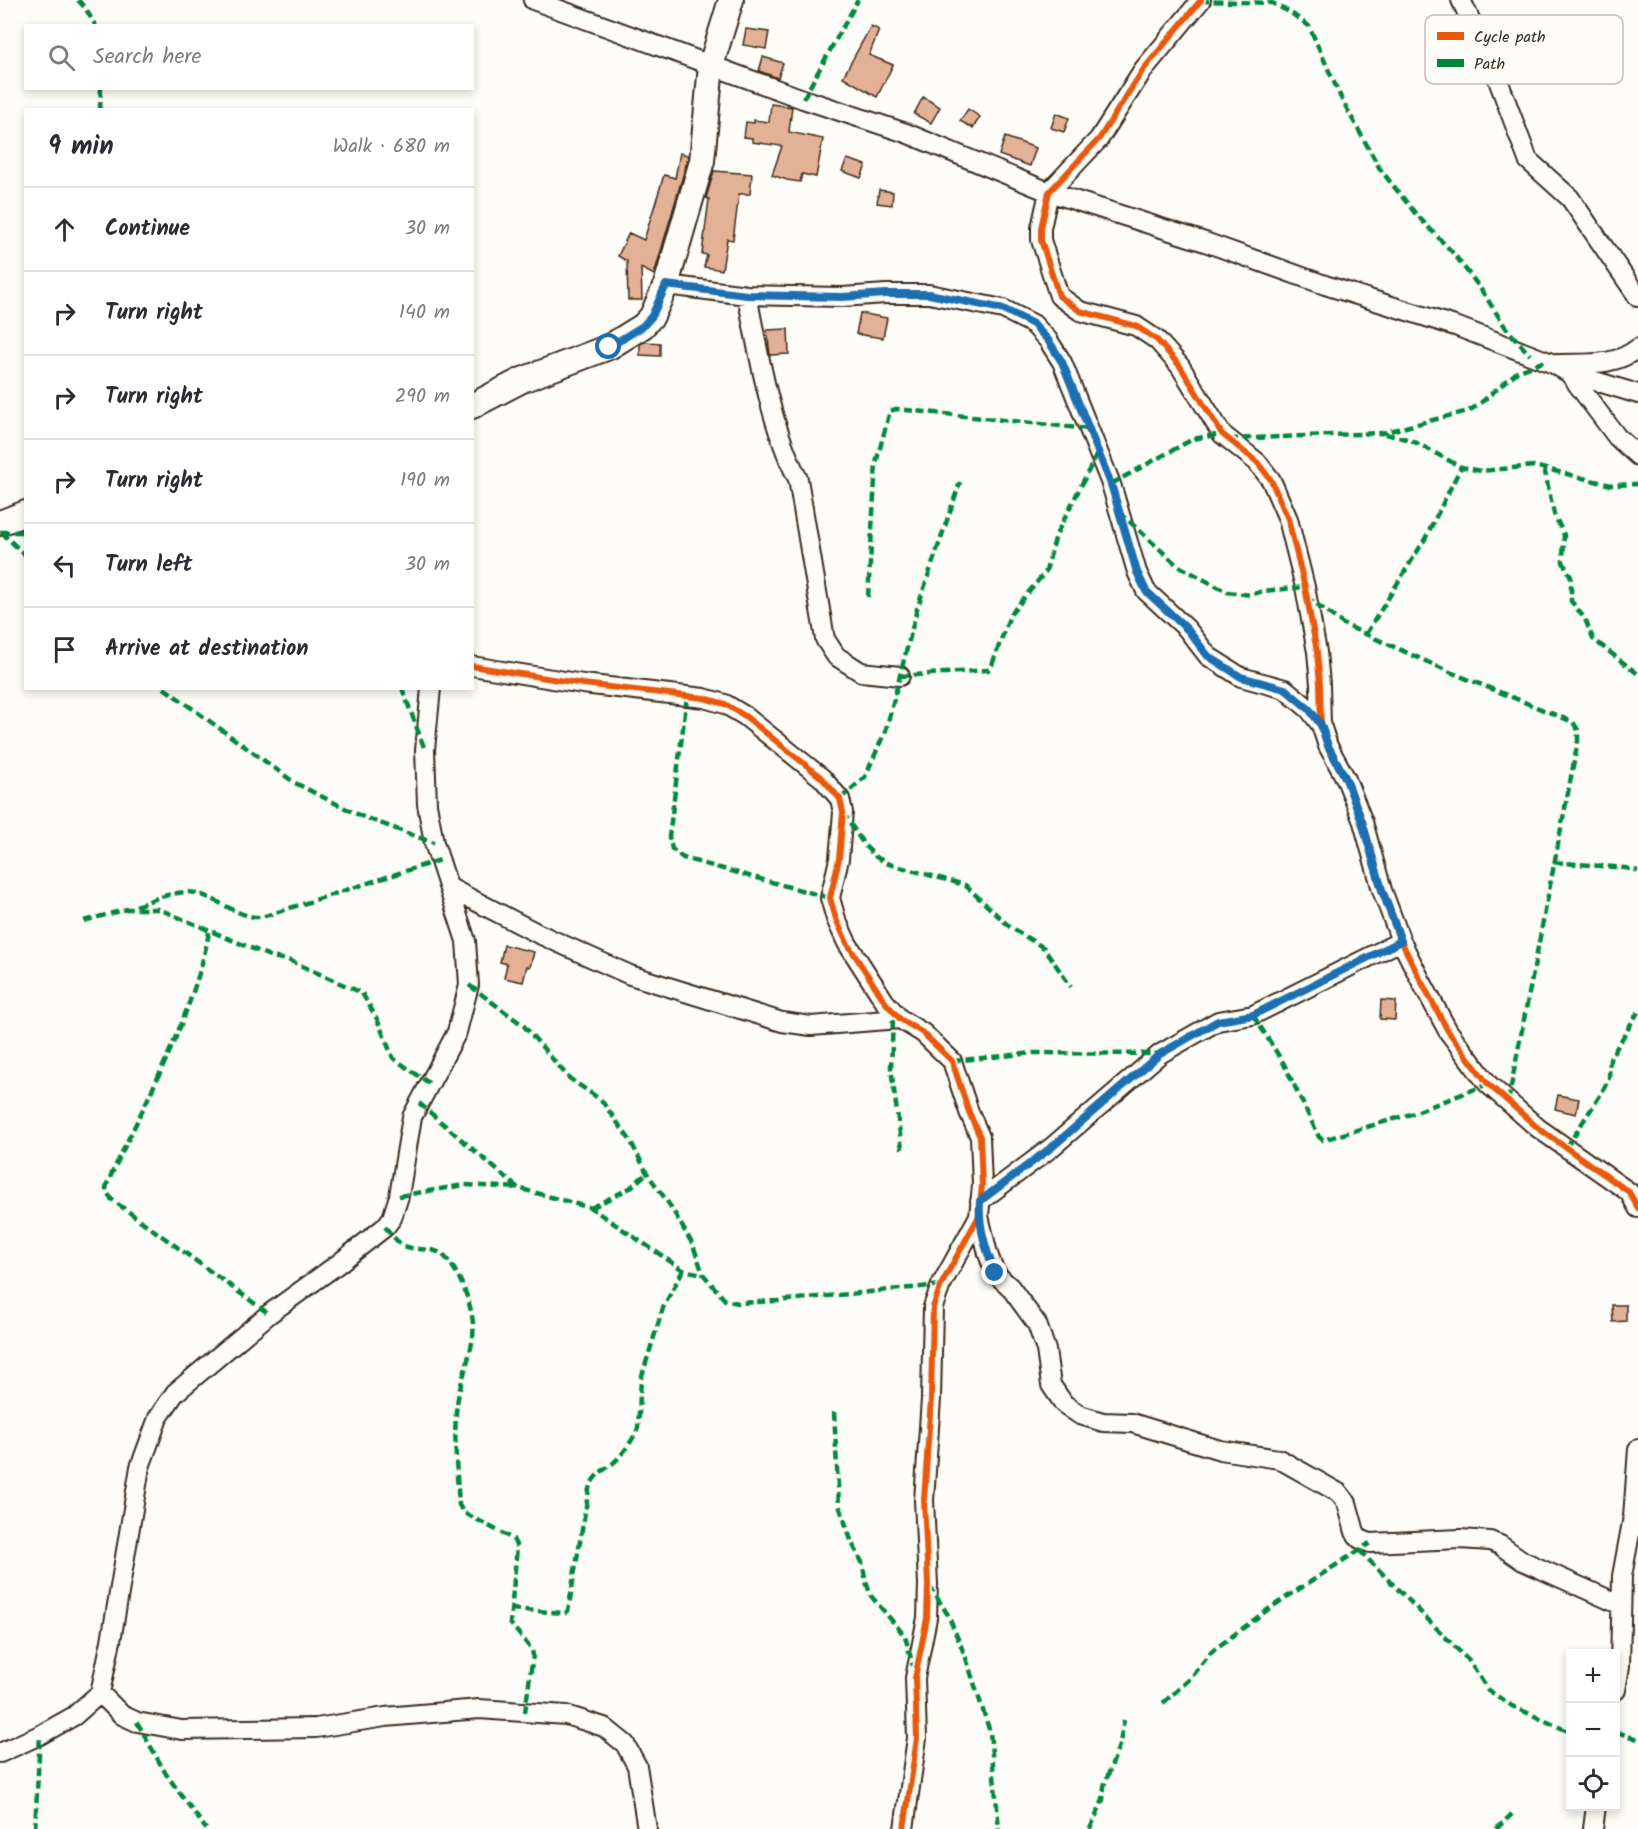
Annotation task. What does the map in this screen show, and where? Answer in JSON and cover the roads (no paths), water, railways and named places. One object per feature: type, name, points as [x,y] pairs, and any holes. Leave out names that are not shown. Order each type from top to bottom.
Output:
[{"type":"street","points":[[533,0],[572,7],[711,64],[906,134],[1049,192],[1205,242],[1325,285],[1458,327],[1561,369],[1638,394]]},
{"type":"street","points":[[477,408],[522,380],[609,347],[643,326],[652,316],[666,285],[702,162],[711,64],[731,0]]},
{"type":"street","points":[[1201,0],[1143,70],[1099,139],[1049,192],[1041,228],[1041,240],[1059,296],[1080,311],[1136,326],[1157,340],[1180,366],[1222,434],[1257,462],[1271,480],[1288,519],[1305,587],[1317,652],[1321,725],[1328,746],[1346,779],[1362,822],[1382,890],[1401,941],[1448,1031],[1488,1084],[1538,1128],[1629,1191],[1638,1208]]},
{"type":"street","points":[[1461,0],[1468,15]]},
{"type":"street","points":[[1500,84],[1528,160],[1570,198],[1638,297]]},
{"type":"street","points":[[666,285],[747,295],[842,297],[929,294],[1003,309],[1033,324],[1048,340],[1062,362],[1111,484],[1137,572],[1146,591],[1187,629],[1208,656],[1241,677],[1285,689],[1309,709],[1321,725]]},
{"type":"street","points":[[747,295],[777,424],[788,459],[798,479],[825,639],[836,656],[861,672],[900,676]]},
{"type":"street","points":[[1561,369],[1622,359],[1638,348]]},
{"type":"street","points":[[1561,369],[1617,436],[1638,456]]},
{"type":"street","points":[[0,524],[24,514]]},
{"type":"street","points":[[474,666],[583,684],[704,698],[725,704],[745,716],[822,778],[840,799],[843,812],[839,859],[830,898],[836,919],[847,943],[879,993],[900,1019],[923,1033],[951,1061],[980,1137],[982,1185],[980,1209],[987,1254],[995,1273],[1010,1287],[1038,1324],[1046,1350],[1052,1385],[1064,1404],[1080,1415],[1103,1422],[1132,1422],[1220,1450],[1279,1459],[1339,1493],[1347,1503],[1354,1532],[1360,1539],[1370,1543],[1460,1539],[1490,1541],[1523,1561],[1621,1605]]},
{"type":"street","points":[[0,1753],[74,1716],[99,1693],[111,1641],[140,1467],[158,1418],[176,1393],[204,1367],[285,1302],[386,1227],[392,1218],[399,1196],[412,1118],[457,1032],[469,985],[466,941],[434,843],[427,804],[425,750],[431,690]]},
{"type":"street","points":[[450,888],[537,933],[630,975],[782,1022],[811,1026],[900,1019]]},
{"type":"street","points":[[904,1829],[917,1738],[915,1678],[927,1618],[928,1584],[924,1500],[931,1399],[933,1307],[941,1285],[980,1209],[1160,1054],[1218,1021],[1253,1015],[1401,941]]},
{"type":"street","points":[[1620,1666],[1622,1576],[1633,1517],[1638,1449]]},
{"type":"street","points":[[99,1693],[122,1715],[137,1722],[182,1730],[316,1728],[385,1717],[479,1709],[566,1715],[604,1727],[625,1744],[637,1766],[647,1829]]},
{"type":"street","points":[[1593,1829],[1595,1811]]}]
